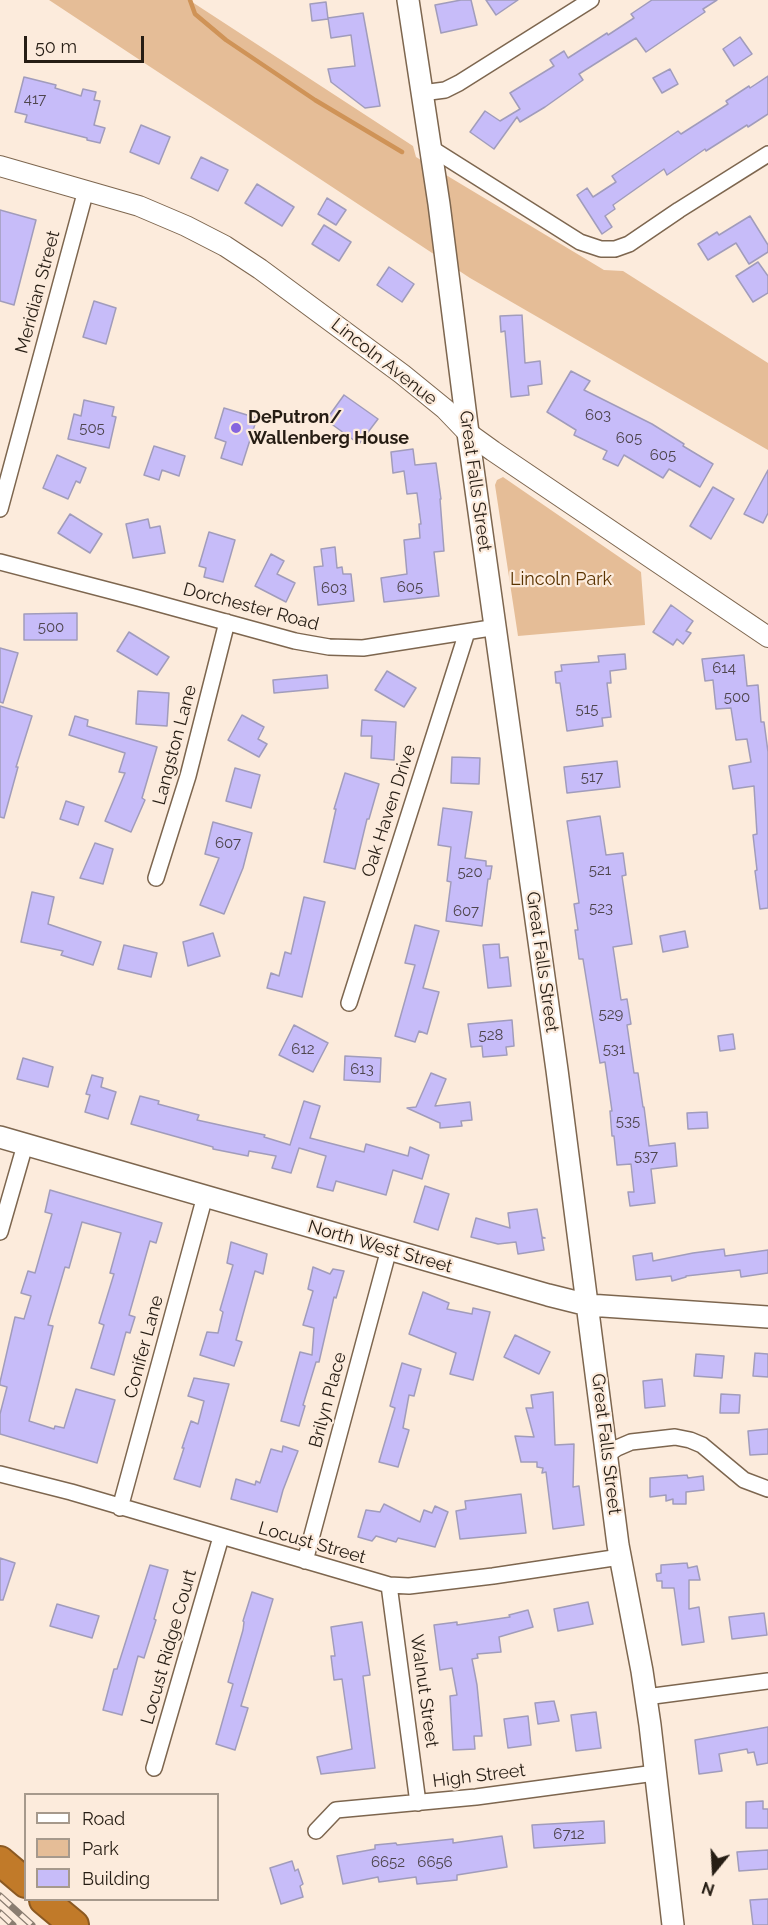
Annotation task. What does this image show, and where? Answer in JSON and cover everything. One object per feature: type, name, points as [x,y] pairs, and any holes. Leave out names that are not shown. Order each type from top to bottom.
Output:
[{"type":"highway","points":[[0,1861],[24,1881]]},
{"type":"highway","points":[[46,1901],[74,1925]]},
{"type":"main road","name":"Great Falls Street","points":[[408,0],[431,148],[620,1557],[646,1697],[673,1925]]},
{"type":"main road","name":"North West Street","points":[[0,1137],[588,1305],[768,1317]]},
{"type":"street","points":[[422,93],[445,90],[459,83],[591,0]]},
{"type":"street","points":[[431,148],[580,242],[601,249],[615,249],[628,244],[768,154]]},
{"type":"street","name":"Lincoln Avenue","points":[[0,166],[147,209],[196,231],[234,252],[402,374],[445,409],[468,433],[768,637]]},
{"type":"street","name":"Meridian Street","points":[[0,509],[86,190]]},
{"type":"street","name":"Dorchester Road","points":[[0,562],[295,641],[329,647],[363,648],[496,627]]},
{"type":"street","name":"Langston Lane","points":[[156,878],[188,776],[227,622]]},
{"type":"street","name":"Oak Haven Drive","points":[[349,1003],[467,632]]},
{"type":"street","points":[[0,1232],[26,1145]]},
{"type":"street","name":"Conifer Lane","points":[[120,1508],[205,1196]]},
{"type":"street","name":"Brilyn Place","points":[[305,1561],[389,1250]]},
{"type":"street","points":[[607,1455],[631,1442],[675,1437],[690,1440],[702,1445],[744,1480],[768,1489]]},
{"type":"street","name":"Locust Street","points":[[0,1474],[70,1492],[389,1585],[409,1586],[493,1576],[620,1557]]},
{"type":"street","name":"Locust Ridge Court","points":[[154,1768],[221,1537]]},
{"type":"street","name":"Walnut Street","points":[[389,1585],[418,1803]]},
{"type":"street","points":[[646,1697],[768,1681]]},
{"type":"street","name":"High Street","points":[[316,1831],[336,1810],[476,1797],[655,1773]]},
{"type":"green space","points":[[49,0],[189,0],[413,146],[416,157],[604,270],[623,271],[768,363],[768,450],[470,278]]},
{"type":"green space","name":"Lincoln Park","points":[[503,477],[641,572],[645,625],[518,636],[495,485],[497,480]]},
{"type":"building","points":[[471,0],[477,25],[441,33],[435,5]]},
{"type":"building","points":[[486,0],[518,0],[496,15]]},
{"type":"building","points":[[652,0],[717,0],[703,9],[705,12],[646,52],[636,38],[579,74],[583,80],[545,107],[520,122],[517,117],[494,149],[470,132],[485,111],[500,121],[520,109],[510,93],[554,66],[550,60],[564,51],[568,58],[607,33],[608,35],[634,18],[631,14]]},
{"type":"building","points":[[326,2],[328,19],[312,21],[310,4]]},
{"type":"building","points":[[363,13],[380,106],[365,108],[331,82],[328,69],[355,66],[351,35],[331,38],[328,18]]},
{"type":"building","points":[[740,37],[752,54],[734,66],[723,49]]},
{"type":"building","points":[[670,69],[678,84],[662,93],[653,78]]},
{"type":"building","points":[[768,76],[768,114],[706,151],[705,149],[667,175],[664,169],[613,205],[615,209],[605,216],[612,227],[602,234],[577,195],[587,188],[593,197],[616,182],[612,176],[678,131],[681,134],[728,104],[726,101]]},
{"type":"building","points":[[24,77],[56,85],[55,88],[81,96],[83,89],[96,92],[94,100],[100,101],[94,125],[105,128],[100,143],[25,122],[27,115],[15,112]]},
{"type":"building","points":[[141,125],[170,137],[159,164],[130,152]]},
{"type":"building","points":[[201,157],[228,170],[218,191],[191,178]]},
{"type":"building","points":[[257,184],[294,207],[282,226],[245,203]]},
{"type":"building","points":[[327,198],[346,210],[336,225],[318,214]]},
{"type":"building","points":[[0,210],[36,220],[14,305],[0,301]]},
{"type":"building","points":[[750,216],[768,245],[768,252],[749,264],[736,243],[708,260],[698,244],[717,232],[719,235]]},
{"type":"building","points":[[324,225],[351,242],[339,261],[312,244]]},
{"type":"building","points":[[758,262],[768,276],[768,293],[753,302],[736,276]]},
{"type":"building","points":[[389,267],[414,284],[402,302],[377,285]]},
{"type":"building","points":[[94,301],[116,308],[106,344],[83,337]]},
{"type":"building","points":[[522,315],[525,363],[540,361],[542,384],[528,386],[529,395],[511,397],[505,331],[501,332],[500,316]]},
{"type":"building","points":[[571,371],[590,381],[584,390],[652,424],[713,464],[700,487],[669,469],[663,478],[624,455],[618,466],[603,459],[607,451],[574,435],[576,430],[547,412]]},
{"type":"building","points":[[344,395],[378,419],[359,444],[326,420]]},
{"type":"building","points":[[84,400],[114,407],[112,416],[116,417],[109,448],[68,439],[74,414],[81,416]]},
{"type":"building","name":"DePutron/ Wallenberg House","points":[[224,408],[257,418],[242,465],[221,458],[226,442],[215,438]]},
{"type":"building","points":[[154,446],[185,456],[179,476],[162,470],[159,480],[144,475]]},
{"type":"building","points":[[413,449],[415,465],[436,463],[444,551],[434,552],[439,596],[384,602],[381,578],[407,574],[404,540],[420,538],[419,524],[421,524],[417,493],[407,494],[404,471],[393,473],[391,452]]},
{"type":"building","points":[[57,455],[86,468],[80,483],[76,481],[68,499],[43,488]]},
{"type":"building","points":[[768,470],[768,513],[763,523],[744,514]]},
{"type":"building","points":[[713,487],[734,499],[711,539],[690,526]]},
{"type":"building","points":[[70,514],[102,534],[90,553],[58,533]]},
{"type":"building","points":[[148,519],[150,528],[160,526],[165,553],[133,558],[126,524]]},
{"type":"building","points":[[209,532],[235,540],[223,582],[204,577],[206,568],[199,566]]},
{"type":"building","points":[[335,547],[337,568],[342,567],[343,574],[351,574],[354,601],[318,605],[314,567],[323,566],[321,549]]},
{"type":"building","points":[[271,554],[284,561],[277,574],[295,583],[286,602],[255,586]]},
{"type":"building","points":[[671,605],[693,621],[686,631],[691,633],[683,644],[677,639],[673,645],[653,632]]},
{"type":"building","points":[[77,613],[77,640],[24,640],[24,614]]},
{"type":"building","points":[[129,632],[169,657],[157,675],[117,651]]},
{"type":"building","points":[[0,648],[18,653],[3,703],[0,702]]},
{"type":"building","points":[[625,654],[626,669],[610,671],[611,683],[607,683],[611,717],[602,718],[603,726],[567,731],[560,683],[556,683],[555,672],[562,671],[561,665],[599,662],[598,656]]},
{"type":"building","points":[[744,655],[747,686],[758,685],[761,722],[764,722],[768,752],[768,908],[760,909],[753,835],[757,834],[754,786],[733,789],[729,766],[751,762],[747,739],[736,740],[731,708],[716,709],[713,680],[705,681],[702,659]]},
{"type":"building","points":[[387,671],[416,688],[404,707],[375,690]]},
{"type":"building","points":[[327,675],[328,688],[274,693],[273,680]]},
{"type":"building","points":[[138,691],[169,693],[167,726],[136,724]]},
{"type":"building","points":[[0,706],[32,716],[16,767],[18,767],[4,818],[0,817]]},
{"type":"building","points":[[242,715],[264,727],[258,739],[267,744],[259,757],[228,740]]},
{"type":"building","points":[[75,716],[88,720],[87,726],[157,747],[142,798],[145,800],[131,832],[105,821],[125,773],[119,772],[125,753],[69,735]]},
{"type":"building","points":[[362,720],[396,722],[394,760],[371,758],[372,736],[361,736]]},
{"type":"building","points":[[452,757],[480,758],[479,784],[451,783]]},
{"type":"building","points":[[617,761],[620,787],[567,793],[564,767]]},
{"type":"building","points":[[235,768],[260,775],[251,808],[226,801]]},
{"type":"building","points":[[345,773],[379,784],[369,819],[367,819],[355,869],[324,862],[336,809],[334,809]]},
{"type":"building","points":[[66,801],[84,807],[78,825],[60,819]]},
{"type":"building","points":[[443,808],[472,812],[465,858],[486,861],[486,866],[492,866],[490,879],[488,879],[482,926],[446,921],[451,882],[447,881],[451,847],[438,845]]},
{"type":"building","points":[[600,816],[606,855],[623,853],[626,875],[622,876],[632,944],[613,947],[621,1000],[627,999],[631,1024],[627,1025],[634,1073],[638,1073],[649,1146],[675,1143],[677,1166],[651,1169],[655,1203],[630,1206],[628,1192],[634,1192],[631,1164],[617,1165],[605,1062],[600,1063],[583,959],[579,959],[575,930],[578,930],[574,904],[579,903],[567,821]]},
{"type":"building","points":[[213,822],[252,833],[243,868],[224,914],[200,905],[219,858],[205,854]]},
{"type":"building","points":[[95,843],[113,849],[103,884],[80,878]]},
{"type":"building","points":[[32,892],[54,897],[48,924],[101,942],[93,965],[61,955],[63,951],[21,942]]},
{"type":"building","points":[[304,897],[325,902],[302,997],[267,988],[271,973],[279,976],[285,952],[291,954]]},
{"type":"building","points":[[415,925],[439,931],[423,988],[439,992],[427,1034],[419,1031],[415,1042],[395,1036],[415,965],[405,963]]},
{"type":"building","points":[[685,931],[688,947],[663,952],[660,936]]},
{"type":"building","points":[[213,933],[220,956],[188,966],[183,942]]},
{"type":"building","points":[[499,944],[500,958],[508,957],[511,986],[488,988],[483,945]]},
{"type":"building","points":[[124,945],[157,953],[151,977],[118,969]]},
{"type":"building","points":[[512,1020],[514,1046],[506,1047],[507,1055],[483,1057],[482,1046],[471,1047],[468,1024]]},
{"type":"building","points":[[294,1025],[328,1043],[313,1072],[279,1055]]},
{"type":"building","points":[[733,1034],[735,1049],[720,1051],[718,1036]]},
{"type":"building","points":[[345,1056],[381,1058],[380,1082],[344,1080]]},
{"type":"building","points":[[23,1058],[53,1067],[48,1087],[17,1079]]},
{"type":"building","points":[[431,1073],[446,1079],[435,1106],[470,1102],[472,1120],[461,1121],[462,1126],[440,1128],[440,1123],[407,1108],[416,1107]]},
{"type":"building","points":[[92,1075],[103,1078],[101,1087],[116,1092],[108,1119],[85,1112],[90,1095],[86,1094]]},
{"type":"building","points":[[140,1096],[159,1101],[158,1104],[199,1115],[197,1120],[265,1135],[264,1137],[290,1145],[304,1101],[320,1106],[310,1138],[364,1152],[366,1144],[408,1156],[410,1147],[429,1155],[422,1179],[393,1170],[386,1195],[336,1181],[333,1191],[317,1187],[326,1156],[299,1148],[291,1173],[272,1168],[276,1156],[249,1151],[248,1156],[213,1149],[213,1147],[131,1124]]},
{"type":"building","points":[[707,1112],[708,1128],[688,1129],[687,1113]]},
{"type":"building","points":[[425,1186],[449,1194],[438,1230],[414,1222]]},
{"type":"building","points":[[50,1190],[162,1223],[156,1243],[150,1241],[129,1315],[135,1317],[130,1333],[126,1332],[114,1375],[91,1368],[104,1325],[99,1323],[114,1274],[110,1273],[121,1233],[82,1222],[69,1268],[65,1267],[48,1325],[53,1326],[29,1421],[54,1429],[55,1426],[64,1428],[76,1389],[115,1400],[97,1463],[0,1434],[0,1414],[7,1387],[0,1385],[0,1382],[15,1317],[24,1319],[31,1296],[21,1293],[28,1271],[35,1273],[52,1214],[45,1212]]},
{"type":"building","points":[[537,1209],[542,1237],[545,1238],[542,1238],[544,1250],[518,1254],[516,1242],[498,1244],[471,1237],[476,1218],[510,1228],[508,1213]]},
{"type":"building","points":[[231,1242],[267,1254],[263,1274],[255,1271],[236,1340],[242,1342],[234,1366],[200,1355],[207,1332],[218,1333],[223,1312],[220,1310],[233,1265],[227,1263]]},
{"type":"building","points":[[724,1249],[725,1256],[768,1250],[768,1273],[741,1277],[740,1270],[686,1276],[672,1281],[671,1276],[636,1280],[633,1256],[652,1253],[653,1261]]},
{"type":"building","points":[[313,1267],[330,1274],[333,1269],[344,1271],[336,1298],[334,1297],[319,1362],[316,1362],[299,1426],[281,1421],[300,1352],[312,1355],[314,1328],[303,1325],[313,1291],[308,1289]]},
{"type":"building","points":[[423,1292],[449,1303],[447,1309],[472,1314],[473,1308],[490,1312],[473,1380],[450,1374],[456,1353],[409,1334]]},
{"type":"building","points":[[515,1335],[550,1352],[539,1374],[504,1357]]},
{"type":"building","points":[[755,1353],[768,1354],[768,1377],[753,1376]]},
{"type":"building","points":[[696,1354],[724,1356],[722,1378],[694,1376]]},
{"type":"building","points":[[402,1363],[421,1369],[414,1396],[409,1395],[403,1428],[409,1430],[398,1467],[379,1462],[395,1408],[390,1406]]},
{"type":"building","points":[[194,1378],[229,1384],[200,1487],[174,1479],[191,1421],[198,1424],[204,1401],[188,1396]]},
{"type":"building","points":[[662,1379],[665,1406],[645,1408],[643,1381]]},
{"type":"building","points":[[553,1392],[555,1445],[574,1444],[573,1487],[579,1486],[584,1525],[553,1529],[546,1472],[542,1473],[543,1468],[537,1467],[537,1462],[521,1462],[515,1436],[534,1437],[526,1408],[533,1408],[531,1395]]},
{"type":"building","points":[[721,1394],[740,1395],[739,1413],[720,1413]]},
{"type":"building","points":[[768,1429],[768,1454],[750,1455],[748,1431]]},
{"type":"building","points":[[283,1446],[298,1451],[277,1512],[231,1499],[236,1479],[255,1485],[256,1481],[260,1483],[271,1449],[282,1452]]},
{"type":"building","points":[[687,1475],[688,1478],[703,1476],[704,1490],[686,1492],[686,1504],[673,1504],[673,1499],[666,1501],[666,1495],[650,1497],[650,1478]]},
{"type":"building","points":[[521,1494],[526,1533],[460,1539],[456,1511],[466,1509],[465,1501]]},
{"type":"building","points":[[384,1504],[420,1522],[424,1510],[432,1513],[435,1506],[448,1512],[435,1547],[398,1538],[396,1542],[376,1536],[372,1541],[358,1537],[366,1510],[380,1512]]},
{"type":"building","points":[[0,1558],[15,1563],[3,1600],[0,1600]]},
{"type":"building","points":[[687,1563],[688,1568],[697,1566],[700,1580],[689,1580],[689,1609],[699,1607],[704,1642],[682,1645],[674,1588],[662,1588],[662,1581],[657,1581],[656,1574],[661,1573],[661,1565]]},
{"type":"building","points":[[150,1565],[168,1570],[144,1658],[138,1656],[122,1715],[103,1710],[114,1669],[117,1669]]},
{"type":"building","points":[[252,1592],[273,1599],[241,1706],[248,1708],[235,1750],[216,1744],[233,1684],[228,1682]]},
{"type":"building","points":[[588,1602],[593,1624],[558,1631],[554,1609]]},
{"type":"building","points":[[57,1604],[99,1616],[92,1638],[50,1626]]},
{"type":"building","points":[[528,1610],[533,1627],[499,1637],[501,1652],[477,1654],[478,1658],[472,1659],[482,1736],[474,1736],[475,1749],[453,1750],[450,1696],[457,1695],[452,1668],[440,1670],[434,1625],[457,1622],[457,1625],[510,1617],[509,1615]]},
{"type":"building","points":[[764,1613],[767,1635],[732,1639],[729,1617]]},
{"type":"building","points":[[362,1622],[370,1675],[363,1676],[375,1768],[321,1774],[317,1757],[352,1749],[342,1679],[334,1680],[331,1656],[335,1656],[331,1627]]},
{"type":"building","points":[[554,1701],[559,1721],[538,1724],[535,1703]]},
{"type":"building","points":[[596,1712],[601,1748],[576,1751],[571,1715]]},
{"type":"building","points":[[528,1716],[531,1745],[508,1748],[504,1719]]},
{"type":"building","points":[[768,1727],[768,1763],[757,1765],[754,1752],[748,1753],[747,1749],[719,1754],[722,1771],[699,1774],[695,1740]]},
{"type":"building","points":[[763,1801],[763,1809],[768,1809],[768,1828],[746,1828],[746,1802]]},
{"type":"building","points":[[604,1821],[605,1843],[534,1848],[532,1825]]},
{"type":"building","points":[[502,1836],[507,1867],[457,1875],[457,1880],[417,1884],[416,1877],[379,1882],[378,1877],[343,1884],[337,1856],[375,1849],[375,1845],[453,1839],[453,1843]]},
{"type":"building","points":[[768,1850],[768,1869],[739,1871],[737,1852]]},
{"type":"building","points":[[292,1861],[295,1871],[298,1869],[303,1884],[300,1886],[303,1897],[281,1904],[270,1868]]},
{"type":"building","points":[[768,1899],[768,1925],[753,1925],[750,1900]]},
{"type":"waterway","points":[[190,0],[195,14],[226,40],[315,100],[402,152]]},
{"type":"railway","points":[[0,1896],[32,1925]]},
{"type":"railway","points":[[0,1913],[13,1925]]},
{"type":"place","name":"DePutron/ Wallenberg House","points":[[236,428]]}]
